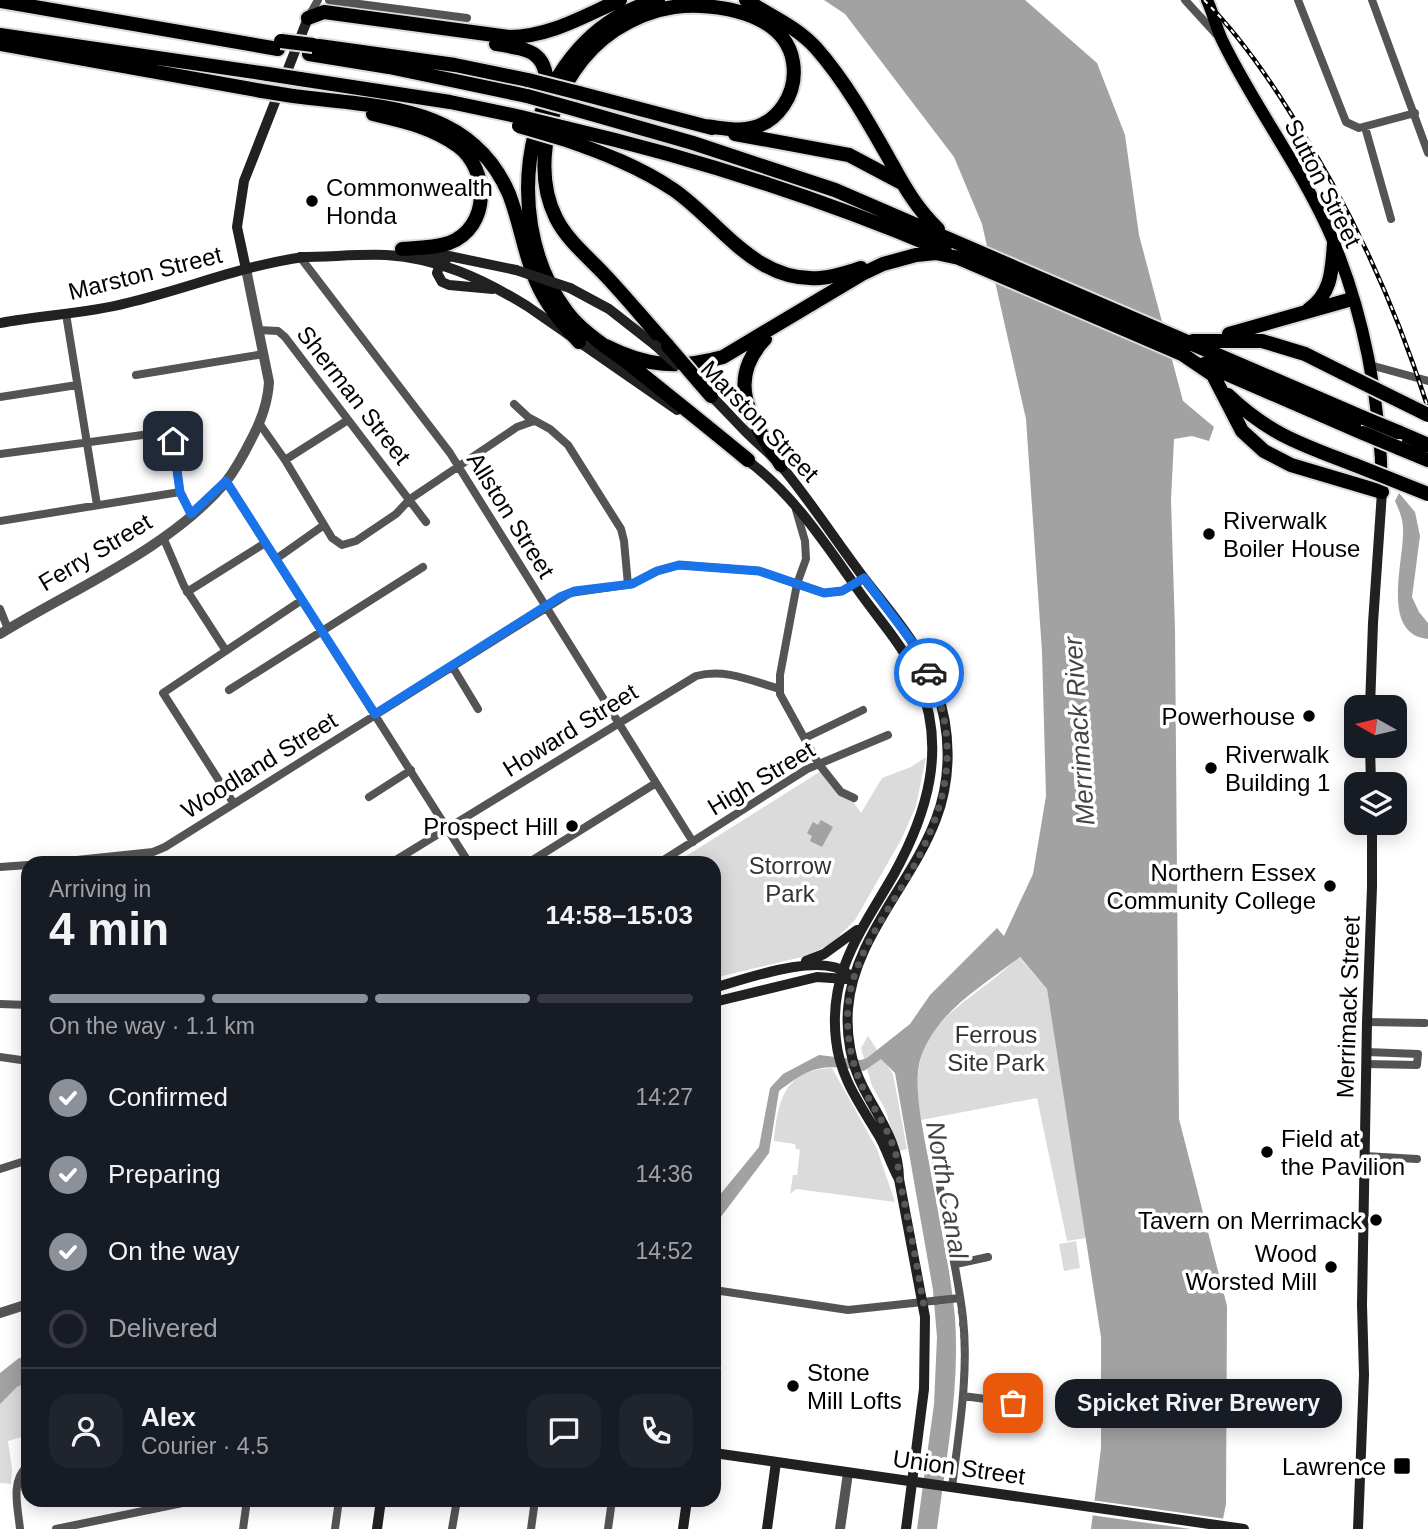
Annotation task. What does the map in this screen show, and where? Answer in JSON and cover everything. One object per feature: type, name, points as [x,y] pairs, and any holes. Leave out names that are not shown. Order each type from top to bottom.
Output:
[{"type":"highway","points":[[308,18],[324,12],[509,37],[527,37],[549,31],[620,0]]},
{"type":"highway","points":[[658,0],[624,12],[598,29],[571,56],[547,95],[536,126],[530,164],[530,202],[535,237],[544,271],[553,290],[566,311],[582,328],[748,460]]},
{"type":"highway","points":[[731,0],[749,2],[782,20],[814,46],[858,109],[900,182],[925,217],[939,230],[1185,347],[1213,375],[1242,430],[1264,451],[1299,468],[1382,492]]},
{"type":"highway","name":"Sutton Street","points":[[1207,0],[1223,41],[1305,183],[1334,243],[1370,365],[1381,449],[1382,492]]},
{"type":"highway","points":[[0,1],[311,50],[527,96],[693,143],[817,184],[925,227],[1229,367],[1363,433],[1408,446],[1428,460]]},
{"type":"highway","points":[[704,126],[746,129],[769,120],[778,113],[791,92],[793,62],[778,34],[757,19],[712,7],[672,8],[628,22],[587,54],[560,96],[545,143],[543,164],[550,203],[561,226],[662,345],[712,396]]},
{"type":"highway","points":[[308,18],[526,49],[544,64],[547,95]]},
{"type":"highway","points":[[0,35],[450,102],[564,133],[608,138],[758,182],[851,214],[1229,367],[1398,432],[1408,446]]},
{"type":"highway","points":[[0,44],[262,91],[406,111],[458,131],[496,169],[509,194],[535,279],[546,301],[579,342]]},
{"type":"highway","points":[[311,50],[455,65],[528,80],[704,126],[849,155],[900,182]]},
{"type":"highway","points":[[293,96],[416,125],[439,133],[460,147],[474,162],[482,183],[481,203],[474,221],[463,235],[451,242],[434,246],[402,249]]},
{"type":"highway","points":[[564,133],[636,168],[674,191],[739,248],[775,272],[800,278],[821,278],[883,264]]},
{"type":"highway","points":[[1300,315],[1318,302],[1328,288],[1334,243]]},
{"type":"highway","points":[[606,346],[629,358],[667,365],[698,363],[723,357],[862,274],[883,264],[916,255],[936,253],[959,258],[1185,347],[1352,299]]},
{"type":"highway","points":[[779,324],[756,348],[748,363],[744,395],[750,417],[780,465]]},
{"type":"highway","points":[[1210,341],[1262,341],[1305,354],[1428,415]]},
{"type":"highway","points":[[1222,390],[1272,431],[1428,494]]},
{"type":"highway","points":[[1408,446],[1428,445]]},
{"type":"main road","points":[[246,269],[237,227],[244,181],[308,18]]},
{"type":"main road","name":"Marston Street","points":[[0,323],[128,303],[246,269],[300,257],[358,249],[402,249],[516,270],[570,288],[609,309],[662,345]]},
{"type":"main road","name":"Marston Street","points":[[300,257],[388,255],[440,264],[504,292],[748,460],[777,484],[900,625],[924,661],[942,706],[947,737],[947,761],[940,806],[922,852],[868,944],[852,978],[848,1009],[849,1039],[858,1076],[893,1145],[899,1165],[899,1179]]},
{"type":"main road","points":[[462,258],[447,259],[440,264],[439,279],[449,285],[504,292]]},
{"type":"main road","name":"Marston Street","points":[[712,396],[780,465],[859,581],[918,680],[929,715],[933,754],[928,798],[919,824],[893,876],[862,926],[841,974],[835,1014],[836,1040],[843,1075],[880,1139],[899,1179]]},
{"type":"main road","points":[[1370,695],[1382,492]]},
{"type":"main road","name":"Merrimack Street","points":[[1358,1529],[1364,1375],[1366,1064],[1372,835]]},
{"type":"main road","points":[[793,967],[824,954],[862,926]]},
{"type":"main road","points":[[721,986],[793,967],[817,964],[834,965],[841,974]]},
{"type":"main road","points":[[721,1000],[817,977],[841,974],[852,978]]},
{"type":"main road","points":[[899,1179],[928,1303],[925,1317],[924,1389],[917,1483],[906,1529]]},
{"type":"main road","name":"Union Street","points":[[721,1454],[1244,1529]]},
{"type":"main road","points":[[767,1529],[776,1462]]},
{"type":"main road","points":[[377,1529],[380,1507]]},
{"type":"main road","points":[[683,1529],[686,1507]]},
{"type":"street","points":[[308,18],[318,0]]},
{"type":"street","points":[[329,0],[467,19]]},
{"type":"street","points":[[1185,0],[1223,41]]},
{"type":"street","points":[[1298,0],[1342,114],[1352,126],[1365,127],[1415,113]]},
{"type":"street","points":[[1372,0],[1427,141],[1428,153]]},
{"type":"street","points":[[1365,127],[1391,219]]},
{"type":"street","name":"Allston Street","points":[[300,257],[459,466],[693,842]]},
{"type":"street","name":"Ferry Street","points":[[4,631],[120,565],[163,537],[226,481],[240,462],[259,424],[269,389],[246,269]]},
{"type":"street","points":[[66,314],[97,505]]},
{"type":"street","name":"Sherman Street","points":[[259,330],[275,330],[281,333],[426,522]]},
{"type":"street","points":[[136,374],[264,354]]},
{"type":"street","points":[[1370,365],[1428,381]]},
{"type":"street","points":[[0,397],[77,384]]},
{"type":"street","points":[[514,404],[568,445],[618,524],[624,541],[628,585]]},
{"type":"street","points":[[285,460],[348,420]]},
{"type":"street","points":[[259,424],[337,543],[348,545],[385,523],[410,499],[517,427],[534,421]]},
{"type":"street","points":[[0,454],[87,444],[157,432],[170,435],[180,492],[191,514]]},
{"type":"street","points":[[226,481],[464,856]]},
{"type":"street","points":[[0,521],[180,492]]},
{"type":"street","points":[[792,501],[801,521],[806,550],[781,666],[780,690],[783,702],[818,763],[841,792],[854,798]]},
{"type":"street","points":[[276,559],[324,525]]},
{"type":"street","points":[[163,537],[187,592],[226,651]]},
{"type":"street","points":[[187,592],[265,543]]},
{"type":"street","name":"Woodland Street","points":[[116,856],[159,850],[546,606],[575,591],[628,585],[657,571],[679,565],[759,571],[830,593],[842,591],[859,581]]},
{"type":"street","points":[[229,690],[423,568]]},
{"type":"street","points":[[234,804],[163,693],[302,600]]},
{"type":"street","points":[[0,609],[4,631]]},
{"type":"street","points":[[452,666],[478,709]]},
{"type":"street","name":"Howard Street","points":[[403,856],[688,680],[705,674],[728,674],[780,690]]},
{"type":"street","points":[[805,738],[863,710]]},
{"type":"street","name":"High Street","points":[[670,856],[818,763],[888,735]]},
{"type":"street","points":[[369,797],[411,771]]},
{"type":"street","points":[[539,856],[656,783]]},
{"type":"street","points":[[0,867],[21,866]]},
{"type":"street","points":[[0,1004],[21,1004]]},
{"type":"street","points":[[1367,1022],[1425,1023]]},
{"type":"street","points":[[1366,1064],[1417,1065],[1418,1054],[1367,1052]]},
{"type":"street","points":[[0,1057],[21,1060]]},
{"type":"street","points":[[934,1133],[935,1156],[956,1264],[957,1299],[965,1350],[963,1396],[949,1487]]},
{"type":"street","points":[[1365,1156],[1417,1159]]},
{"type":"street","points":[[0,1170],[21,1162]]},
{"type":"street","points":[[956,1264],[988,1257]]},
{"type":"street","points":[[721,1291],[848,1310],[957,1299]]},
{"type":"street","points":[[0,1313],[21,1306]]},
{"type":"street","points":[[963,1396],[1038,1406]]},
{"type":"street","points":[[20,1529],[16,1494],[17,1480],[21,1472]]},
{"type":"street","points":[[840,1529],[848,1473]]},
{"type":"street","points":[[56,1529],[155,1507]]},
{"type":"street","points":[[245,1529],[247,1507]]},
{"type":"street","points":[[335,1529],[339,1507]]},
{"type":"street","points":[[453,1529],[456,1507]]},
{"type":"street","points":[[531,1529],[534,1507]]},
{"type":"street","points":[[608,1529],[611,1507]]},
{"type":"green space","name":"Storrow Park","points":[[926,757],[916,806],[901,840],[855,920],[831,944],[806,956],[721,976],[721,856],[686,856],[821,771],[852,800],[861,813],[882,778],[911,767]]},
{"type":"green space","name":"Ferrous Site Park","points":[[1019,957],[1047,989],[1086,1238],[1067,1241],[1037,1098],[921,1120],[918,1087],[920,1061],[929,1040],[941,1022],[957,1007]]},
{"type":"green space","points":[[868,1036],[893,1074],[907,1149],[899,1151],[885,1109],[872,1086],[861,1048]]},
{"type":"green space","points":[[832,1068],[877,1149],[895,1202],[796,1189],[790,1194],[793,1175],[797,1175],[800,1150],[796,1149],[795,1144],[774,1141],[781,1100],[786,1090],[803,1074]]},
{"type":"green space","points":[[1076,1241],[1080,1268],[1064,1271],[1059,1244]]},
{"type":"green space","points":[[21,1385],[21,1437],[8,1441],[11,1484],[0,1483],[0,1403]]},
{"type":"water","name":"Merrimack River","points":[[824,0],[1025,0],[1097,63],[1125,135],[1139,235],[1183,401],[1214,427],[1209,441],[1192,436],[1174,439],[1171,500],[1175,630],[1179,1119],[1227,1306],[1226,1504],[1221,1529],[1091,1529],[1101,1448],[1101,1337],[1047,989],[1020,957],[977,989],[938,1026],[928,1041],[919,1067],[921,1120],[947,1257],[955,1318],[954,1398],[937,1529],[917,1529],[934,1404],[937,1337],[933,1290],[895,1073],[881,1059],[864,1071],[828,1067],[810,1071],[779,1091],[769,1153],[721,1217],[721,1193],[759,1147],[770,1088],[783,1074],[819,1055],[861,1060],[867,1058],[910,1024],[930,995],[997,928],[1004,936],[1033,874],[1046,796],[1042,652],[1026,419],[982,224],[954,157],[845,14]]},
{"type":"water","points":[[1399,493],[1415,512],[1420,536],[1412,597],[1428,623],[1428,639],[1413,634],[1404,624],[1399,610],[1403,528],[1395,501]]},
{"type":"water","points":[[821,820],[833,827],[822,847],[810,841],[812,836],[807,833],[813,822],[818,825]]},
{"type":"water","points":[[19,1358],[21,1385],[0,1404],[0,1373]]},
{"type":"pier","points":[[1091,1500],[1226,1519],[1224,1529],[1191,1529],[1090,1515]]},
{"type":"railway","points":[[1204,0],[1240,40],[1261,69],[1333,184],[1386,294],[1428,408]]},
{"type":"way so far","points":[[929,673],[936,687],[946,727],[948,747],[943,795],[922,852],[868,944],[852,978],[847,1021],[849,1039],[858,1076],[883,1121],[896,1153],[923,1303],[960,1298],[965,1350],[963,1396],[1013,1403]]},
{"type":"place","name":"Commonwealth Honda","points":[[312,201]]},
{"type":"place","name":"Riverwalk Boiler House","points":[[1209,534]]},
{"type":"place","name":"Powerhouse","points":[[1309,716]]},
{"type":"place","name":"Riverwalk Building 1","points":[[1211,768]]},
{"type":"place","name":"Prospect Hill","points":[[572,826]]},
{"type":"place","name":"Northern Essex Community College","points":[[1330,886]]},
{"type":"place","name":"Field at the Pavilion","points":[[1267,1152]]},
{"type":"place","name":"Tavern on Merrimack","points":[[1376,1220]]},
{"type":"place","name":"Wood Worsted Mill","points":[[1331,1267]]},
{"type":"place","name":"Stone Mill Lofts","points":[[793,1386]]},
{"type":"place","name":"Spicket River Brewery","points":[[1013,1403]]},
{"type":"place","name":"Lawrence","points":[[1402,1466]]},
{"type":"route","points":[[173,441],[180,492],[191,514],[226,481],[375,714],[560,597],[575,591],[632,584],[657,571],[679,565],[759,571],[824,593],[842,591],[864,578],[913,643],[929,673]]},
{"type":"water label","name":"North Canal","points":[[947,1190]]}]
